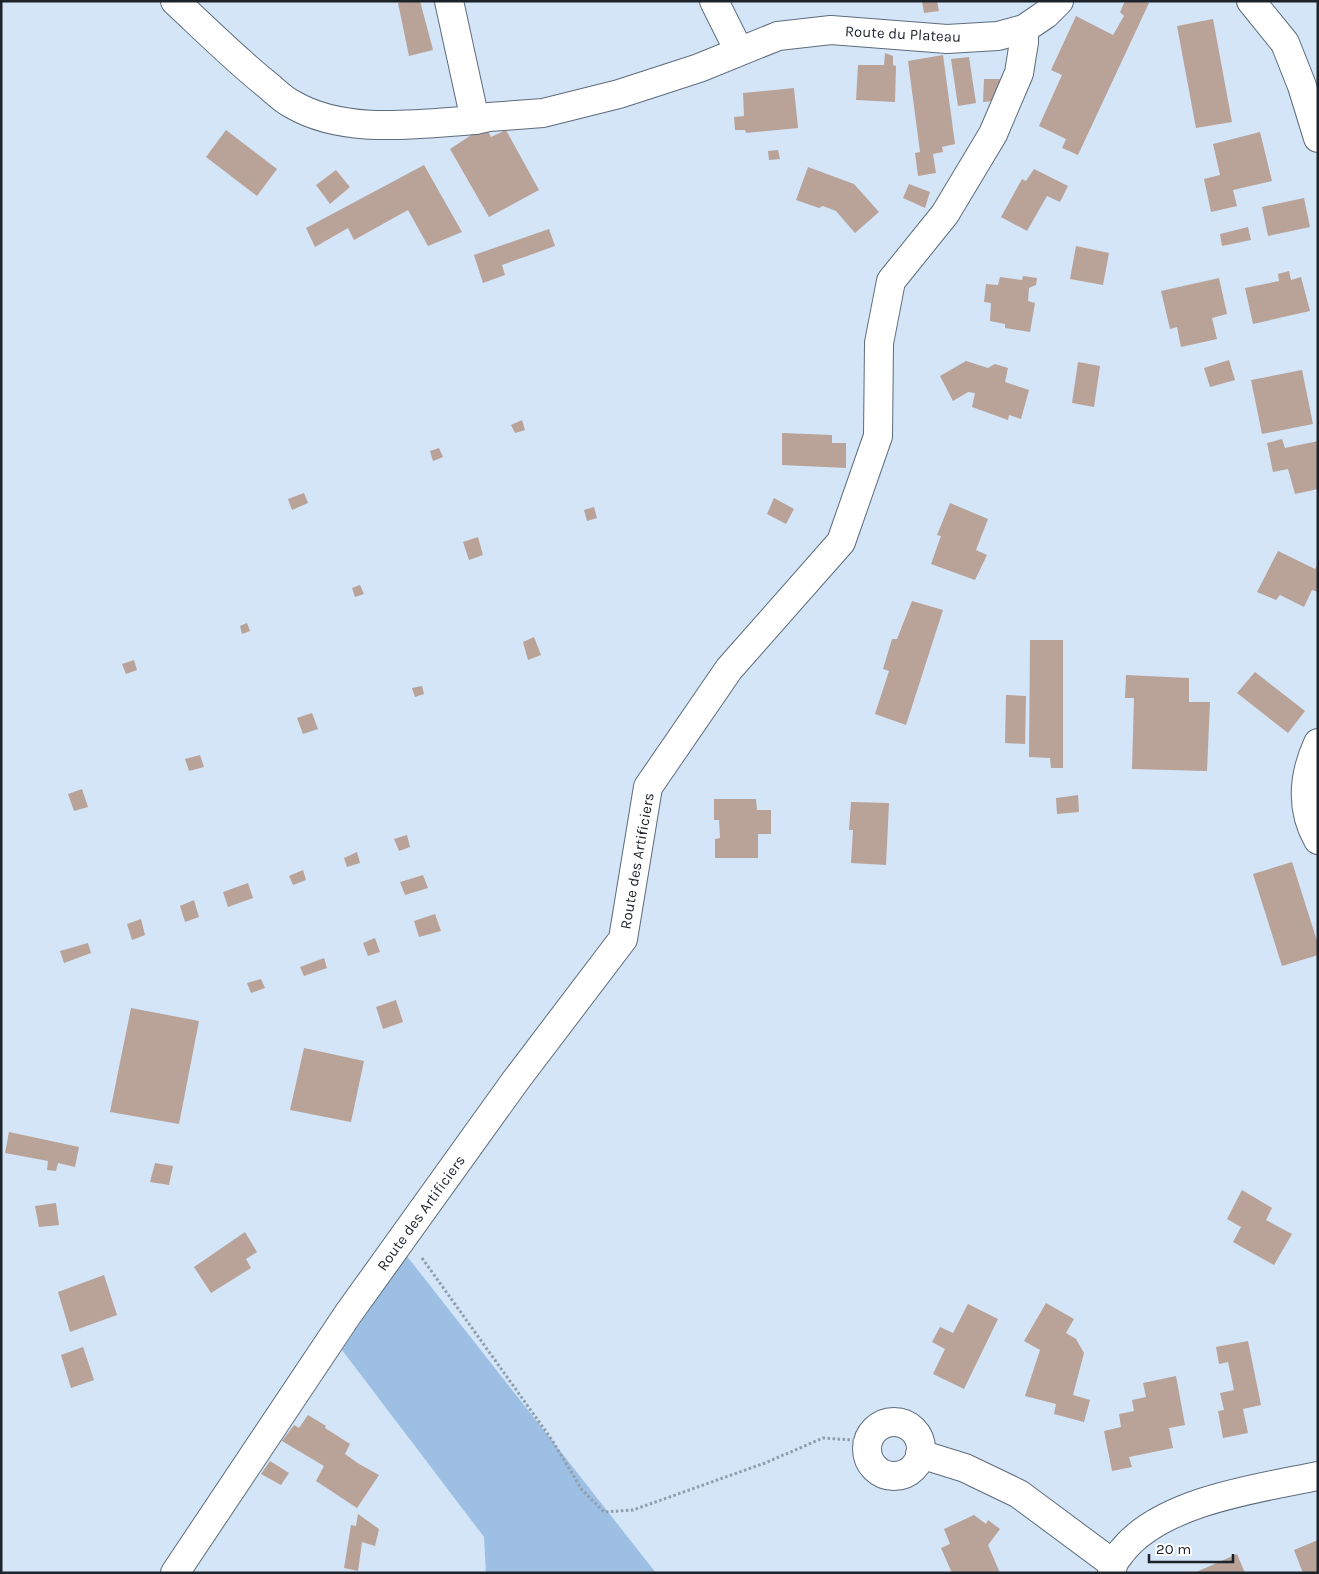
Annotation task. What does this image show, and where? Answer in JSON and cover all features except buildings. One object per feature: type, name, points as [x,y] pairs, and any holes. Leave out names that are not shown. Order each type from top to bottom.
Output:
[{"type":"street","name":"Route du Plateau","points":[[175,1],[248,69],[292,104],[309,112],[347,122],[386,125],[475,120],[489,117],[543,113],[619,94],[700,68],[778,36],[831,30],[947,38],[998,36],[1024,28],[1046,14],[1059,1]]},
{"type":"street","points":[[448,1],[475,120]]},
{"type":"street","points":[[714,1],[739,51]]},
{"type":"street","points":[[1251,1],[1285,43],[1302,86],[1318,138]]},
{"type":"street","name":"Route des Artificiers","points":[[175,1573],[348,1314],[516,1080],[624,939],[648,787],[729,669],[841,542],[878,436],[879,344],[891,282],[945,214],[993,134],[1019,73],[1024,42],[1024,28]]},
{"type":"street","points":[[1318,743],[1313,754],[1304,791],[1310,826],[1318,840]]},
{"type":"street","points":[[887,1422],[905,1424],[918,1436],[920,1445],[918,1462],[912,1469],[896,1476],[880,1472],[873,1466],[867,1450],[868,1441],[872,1433],[879,1426],[887,1422]]},
{"type":"street","points":[[920,1454],[965,1468],[1018,1494],[1112,1568],[1129,1542],[1151,1526],[1182,1509],[1228,1495],[1318,1476]]},
{"type":"path","points":[[406,1235],[552,1440],[582,1490],[604,1512],[633,1510],[765,1463],[822,1438],[868,1441]]},
{"type":"shaded area","points":[[406,1255],[656,1573],[486,1573],[484,1537],[342,1350]]}]
